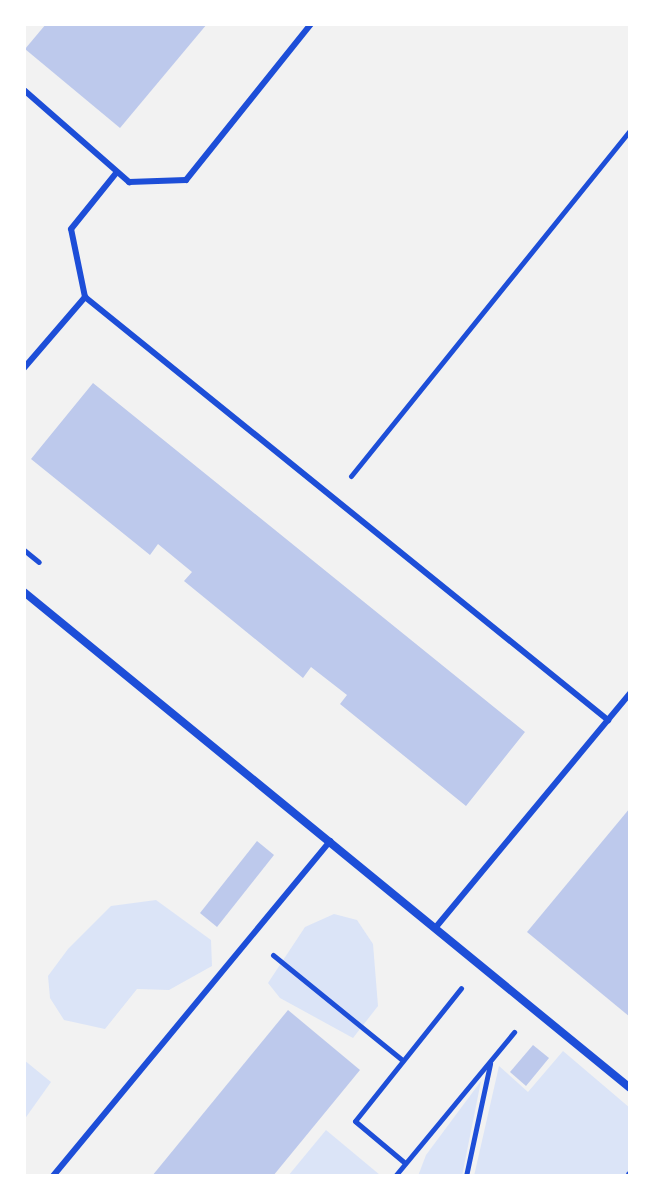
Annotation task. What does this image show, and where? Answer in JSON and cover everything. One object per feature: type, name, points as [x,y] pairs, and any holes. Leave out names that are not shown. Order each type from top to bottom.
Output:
[{"type":"street","points":[[24,592],[630,1088]]},
{"type":"lane","points":[[24,90],[129,182],[186,180],[311,24]]},
{"type":"lane","points":[[117,172],[71,229],[85,297],[608,720]]},
{"type":"lane","points":[[24,368],[85,297]]},
{"type":"lane","points":[[436,927],[630,693]]},
{"type":"lane","points":[[53,1176],[330,841]]},
{"type":"path","points":[[333,499],[630,130]]},
{"type":"path","points":[[250,937],[401,1059]]},
{"type":"path","points":[[405,1163],[355,1121],[401,1059],[481,964]]},
{"type":"path","points":[[395,1176],[535,1008]]},
{"type":"path","points":[[466,1176],[491,1060]]},
{"type":"shaded area","points":[[156,900],[211,940],[212,966],[169,990],[137,989],[105,1029],[64,1020],[50,998],[48,976],[68,949],[111,906]]},
{"type":"shaded area","points":[[334,914],[357,920],[373,944],[378,1006],[353,1038],[280,998],[268,983],[305,927]]},
{"type":"shaded area","points":[[563,1051],[630,1108],[630,1176],[474,1176],[499,1066],[528,1092]]},
{"type":"shaded area","points":[[24,1060],[51,1082],[24,1120]]},
{"type":"shaded area","points":[[481,1081],[462,1176],[418,1176],[426,1155]]},
{"type":"shaded area","points":[[326,1130],[380,1175],[288,1176]]},
{"type":"building","points":[[46,24],[207,24],[120,128],[25,49]]},
{"type":"building","points":[[93,383],[525,732],[466,806],[340,704],[347,695],[311,667],[303,678],[184,581],[192,572],[158,544],[150,555],[31,459]]},
{"type":"building","points":[[630,808],[630,1017],[527,932]]},
{"type":"building","points":[[257,841],[274,855],[217,927],[200,913]]},
{"type":"building","points":[[288,1010],[360,1070],[273,1176],[152,1176]]},
{"type":"building","points":[[533,1045],[549,1058],[526,1086],[510,1072]]}]
